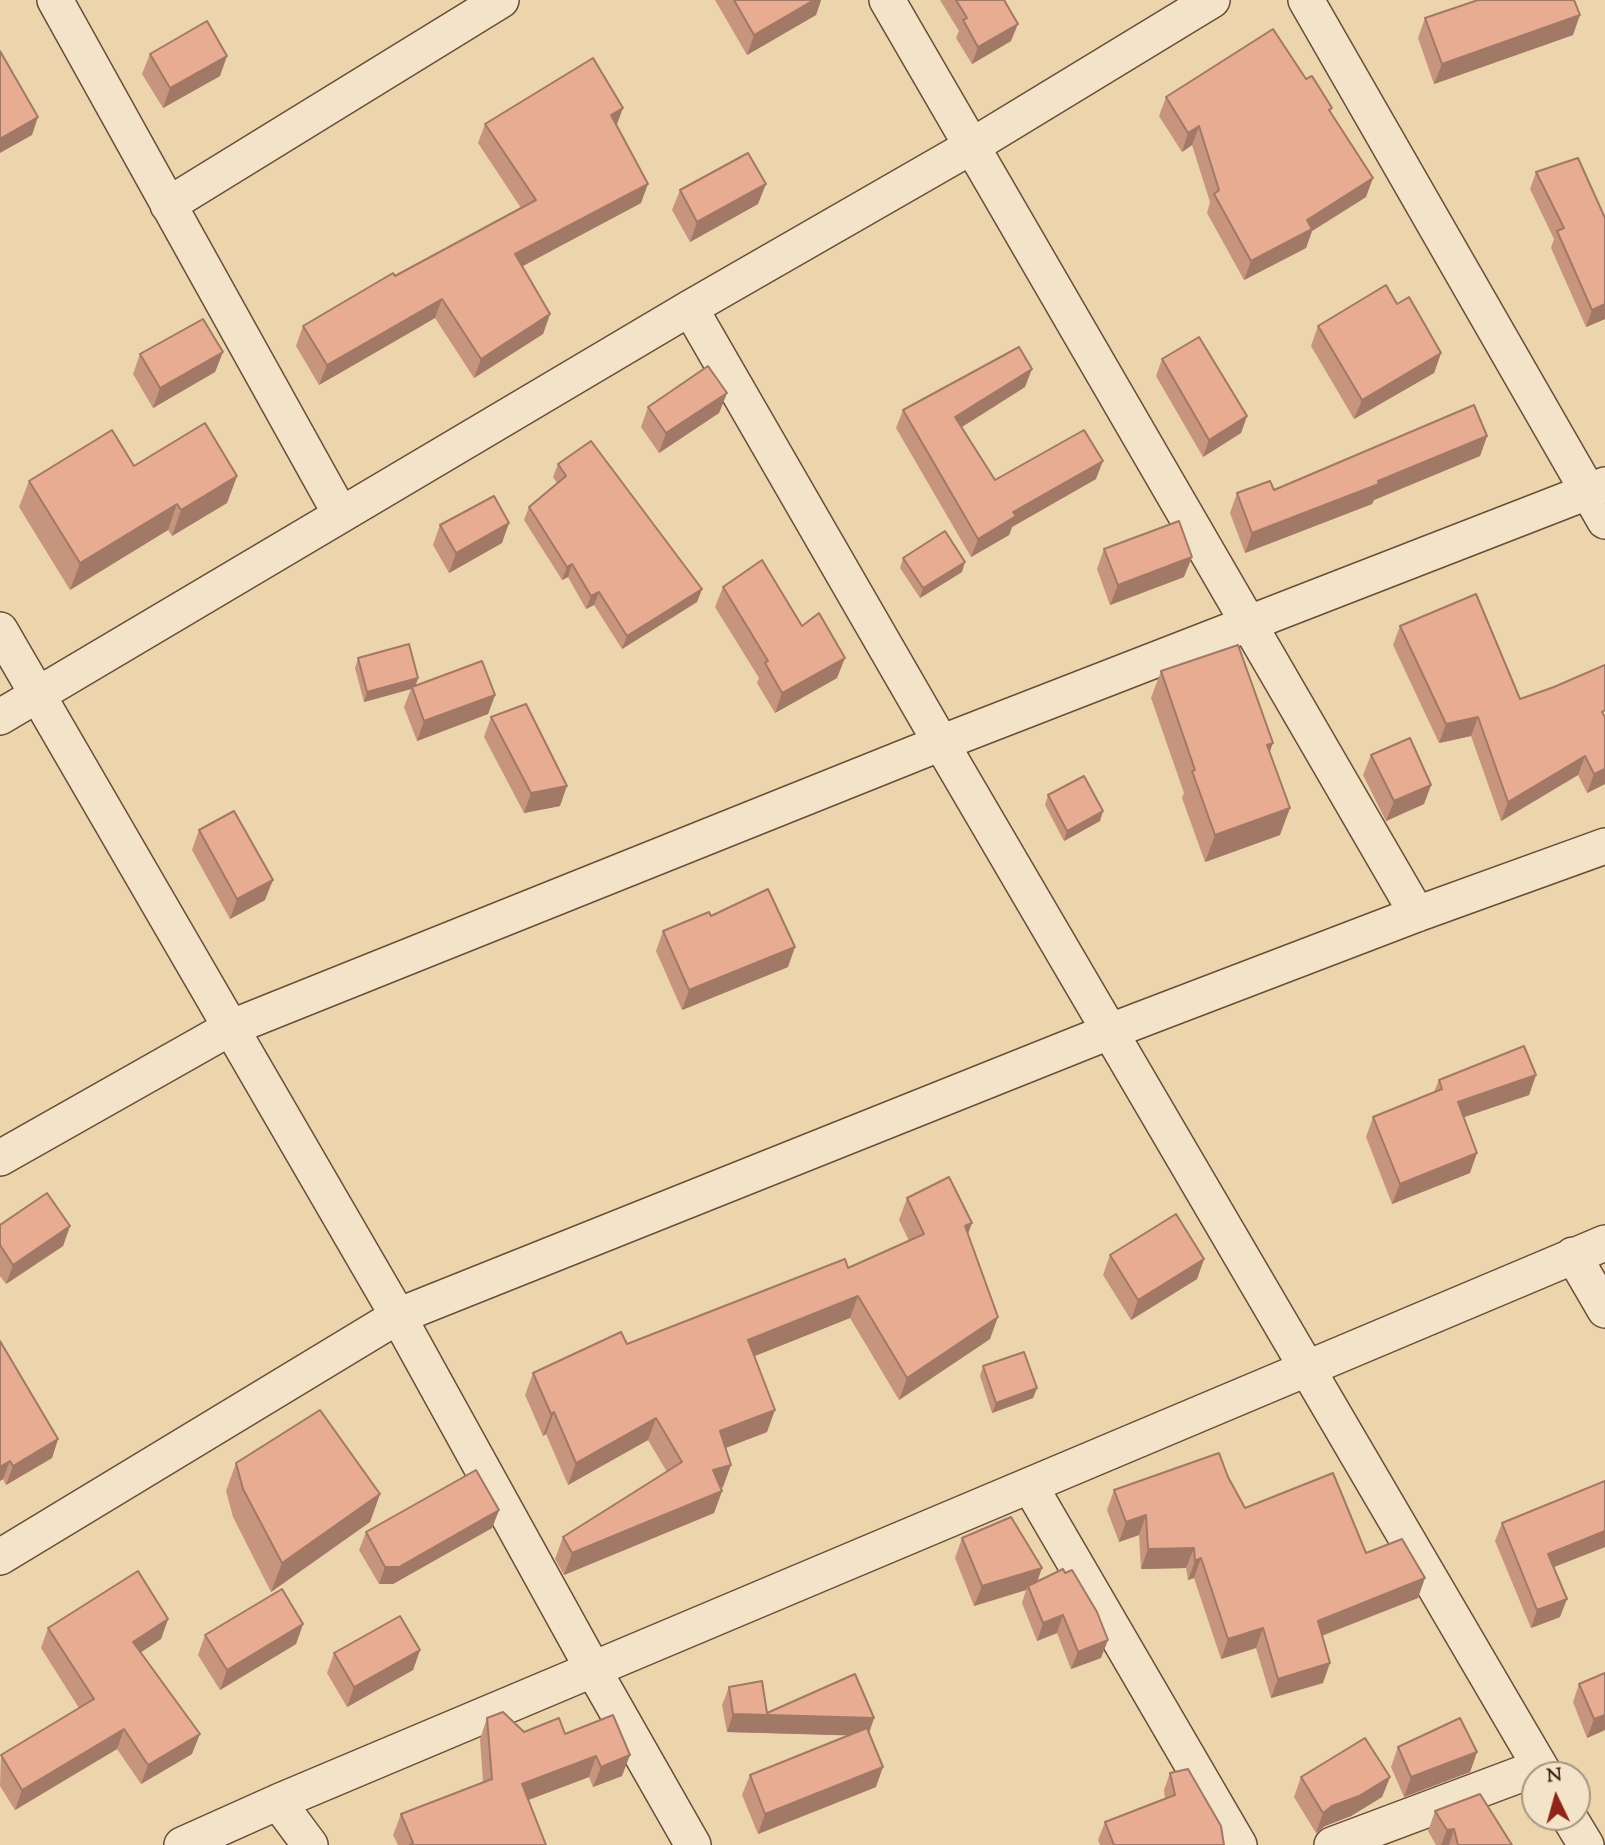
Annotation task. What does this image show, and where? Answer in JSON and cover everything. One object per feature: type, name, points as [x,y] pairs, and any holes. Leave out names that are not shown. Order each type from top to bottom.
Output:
[{"type":"street","points":[[55,0],[341,515]]},
{"type":"street","points":[[168,205],[500,0]]},
{"type":"street","points":[[887,0],[1417,914]]},
{"type":"street","points":[[0,717],[690,308],[972,146],[1212,0]]},
{"type":"street","points":[[0,1158],[230,1027],[1248,623],[1599,499],[1306,0]]},
{"type":"street","points":[[690,308],[1536,1761]]},
{"type":"street","points":[[0,630],[398,1316],[693,1845]]},
{"type":"street","points":[[0,1557],[398,1316],[1111,1031],[1417,914],[1605,846]]},
{"type":"street","points":[[182,1845],[278,1802],[594,1671],[1589,1249],[1605,1310]]},
{"type":"street","points":[[1030,1486],[1239,1845]]},
{"type":"street","points":[[1332,1845],[1521,1778]]},
{"type":"street","points":[[278,1802],[310,1845]]},
{"type":"building","points":[[734,0],[814,0],[754,35]]},
{"type":"building","points":[[956,0],[1004,0],[1018,24],[978,47],[963,20],[967,18]]},
{"type":"building","points":[[1478,0],[1574,0],[1580,15],[1442,64],[1425,18]]},
{"type":"building","points":[[207,21],[227,56],[170,88],[150,54]]},
{"type":"building","points":[[1273,29],[1306,79],[1312,76],[1332,108],[1329,110],[1373,178],[1307,220],[1312,229],[1251,261],[1214,194],[1219,190],[1199,126],[1188,133],[1166,97]]},
{"type":"building","points":[[0,51],[38,117],[0,139]]},
{"type":"building","points":[[593,58],[623,108],[611,115],[648,184],[515,254],[550,314],[481,359],[442,299],[327,365],[303,326],[393,273],[395,276],[536,200],[485,124]]},
{"type":"building","points":[[748,153],[766,184],[697,222],[680,190]]},
{"type":"building","points":[[1578,158],[1605,218],[1605,304],[1592,310],[1557,231],[1564,228],[1536,172]]},
{"type":"building","points":[[1386,285],[1397,304],[1409,297],[1441,353],[1362,400],[1318,326]]},
{"type":"building","points":[[203,319],[223,352],[160,388],[140,354]]},
{"type":"building","points":[[1199,337],[1247,416],[1209,440],[1162,359]]},
{"type":"building","points":[[1019,347],[1032,369],[955,417],[995,480],[1084,430],[1103,461],[1013,512],[1016,516],[978,539],[903,410]]},
{"type":"building","points":[[708,366],[727,393],[666,433],[648,407]]},
{"type":"building","points":[[1474,405],[1487,436],[1378,481],[1379,484],[1252,533],[1237,493],[1270,481],[1274,490]]},
{"type":"building","points":[[205,423],[237,476],[181,510],[177,504],[80,563],[29,481],[112,430],[134,466]]},
{"type":"building","points":[[591,441],[702,589],[627,636],[599,592],[591,596],[572,564],[567,567],[529,507],[566,476],[558,464]]},
{"type":"building","points":[[494,496],[509,523],[456,553],[440,525]]},
{"type":"building","points":[[1179,521],[1192,557],[1118,585],[1104,549]]},
{"type":"building","points":[[945,531],[965,562],[923,588],[903,558]]},
{"type":"building","points":[[762,560],[802,626],[819,613],[845,658],[782,693],[765,663],[768,661],[723,587]]},
{"type":"building","points":[[1476,594],[1520,699],[1605,665],[1605,710],[1602,712],[1605,717],[1605,769],[1594,774],[1585,756],[1508,802],[1478,717],[1446,724],[1400,626]]},
{"type":"building","points":[[409,644],[418,678],[367,692],[358,658]]},
{"type":"building","points":[[1238,645],[1273,743],[1267,745],[1290,808],[1215,835],[1161,671]]},
{"type":"building","points":[[482,661],[495,695],[424,721],[412,687]]},
{"type":"building","points":[[526,704],[567,786],[531,793],[491,717]]},
{"type":"building","points":[[1410,738],[1431,785],[1394,801],[1371,755]]},
{"type":"building","points":[[1084,776],[1103,811],[1067,831],[1048,795]]},
{"type":"building","points":[[234,811],[273,880],[237,899],[199,830]]},
{"type":"building","points":[[768,889],[795,947],[689,990],[663,931],[709,912],[711,916]]},
{"type":"building","points":[[1524,1046],[1536,1075],[1458,1102],[1477,1153],[1400,1184],[1373,1117],[1442,1089],[1439,1080]]},
{"type":"building","points":[[949,1177],[972,1223],[965,1226],[998,1317],[907,1378],[858,1296],[748,1340],[775,1410],[720,1431],[731,1465],[713,1470],[722,1491],[572,1553],[563,1537],[682,1462],[656,1418],[576,1463],[554,1412],[551,1414],[533,1373],[621,1332],[627,1344],[845,1259],[848,1268],[924,1234],[907,1198]]},
{"type":"building","points":[[47,1193],[70,1226],[13,1265],[0,1245],[0,1225]]},
{"type":"building","points":[[1176,1214],[1204,1259],[1138,1300],[1110,1255]]},
{"type":"building","points":[[0,1341],[58,1439],[13,1466],[10,1461],[0,1467]]},
{"type":"building","points":[[1024,1352],[1037,1388],[996,1403],[983,1366]]},
{"type":"building","points":[[320,1410],[380,1494],[282,1563],[243,1489],[236,1463]]},
{"type":"building","points":[[1219,1453],[1228,1477],[1245,1508],[1333,1473],[1366,1553],[1402,1539],[1425,1578],[1318,1621],[1330,1663],[1278,1679],[1263,1628],[1228,1639],[1201,1558],[1195,1561],[1194,1548],[1148,1549],[1146,1515],[1126,1522],[1114,1490]]},
{"type":"building","points":[[476,1470],[499,1510],[399,1567],[385,1567],[366,1532]]},
{"type":"building","points":[[1605,1481],[1605,1531],[1548,1554],[1567,1599],[1537,1610],[1502,1523]]},
{"type":"building","points":[[1011,1517],[1042,1568],[982,1586],[962,1538]]},
{"type":"building","points":[[1063,1569],[1065,1573],[1072,1570],[1097,1612],[1108,1640],[1078,1652],[1063,1615],[1043,1623],[1028,1586]]},
{"type":"building","points":[[138,1571],[168,1619],[133,1642],[200,1734],[148,1765],[124,1729],[22,1790],[1,1755],[94,1699],[48,1628]]},
{"type":"building","points":[[282,1589],[303,1624],[227,1670],[205,1635]]},
{"type":"building","points":[[400,1616],[420,1650],[354,1687],[334,1653]]},
{"type":"building","points":[[1605,1673],[1605,1715],[1594,1719],[1579,1684]]},
{"type":"building","points":[[855,1674],[874,1718],[733,1714],[729,1687],[762,1681],[767,1713]]},
{"type":"building","points":[[503,1712],[524,1732],[559,1718],[565,1734],[613,1715],[630,1755],[601,1767],[596,1756],[522,1784],[546,1845],[410,1845],[413,1843],[401,1814],[492,1779],[487,1718]]},
{"type":"building","points":[[1460,1718],[1477,1752],[1411,1777],[1398,1747]]},
{"type":"building","points":[[867,1728],[883,1767],[765,1814],[750,1775]]},
{"type":"building","points":[[1365,1738],[1390,1777],[1323,1813],[1301,1777]]},
{"type":"building","points":[[1188,1769],[1221,1826],[1224,1845],[1114,1845],[1105,1822],[1175,1795],[1170,1773]]},
{"type":"building","points":[[1480,1794],[1512,1845],[1458,1845],[1454,1829],[1447,1830],[1435,1811]]}]
